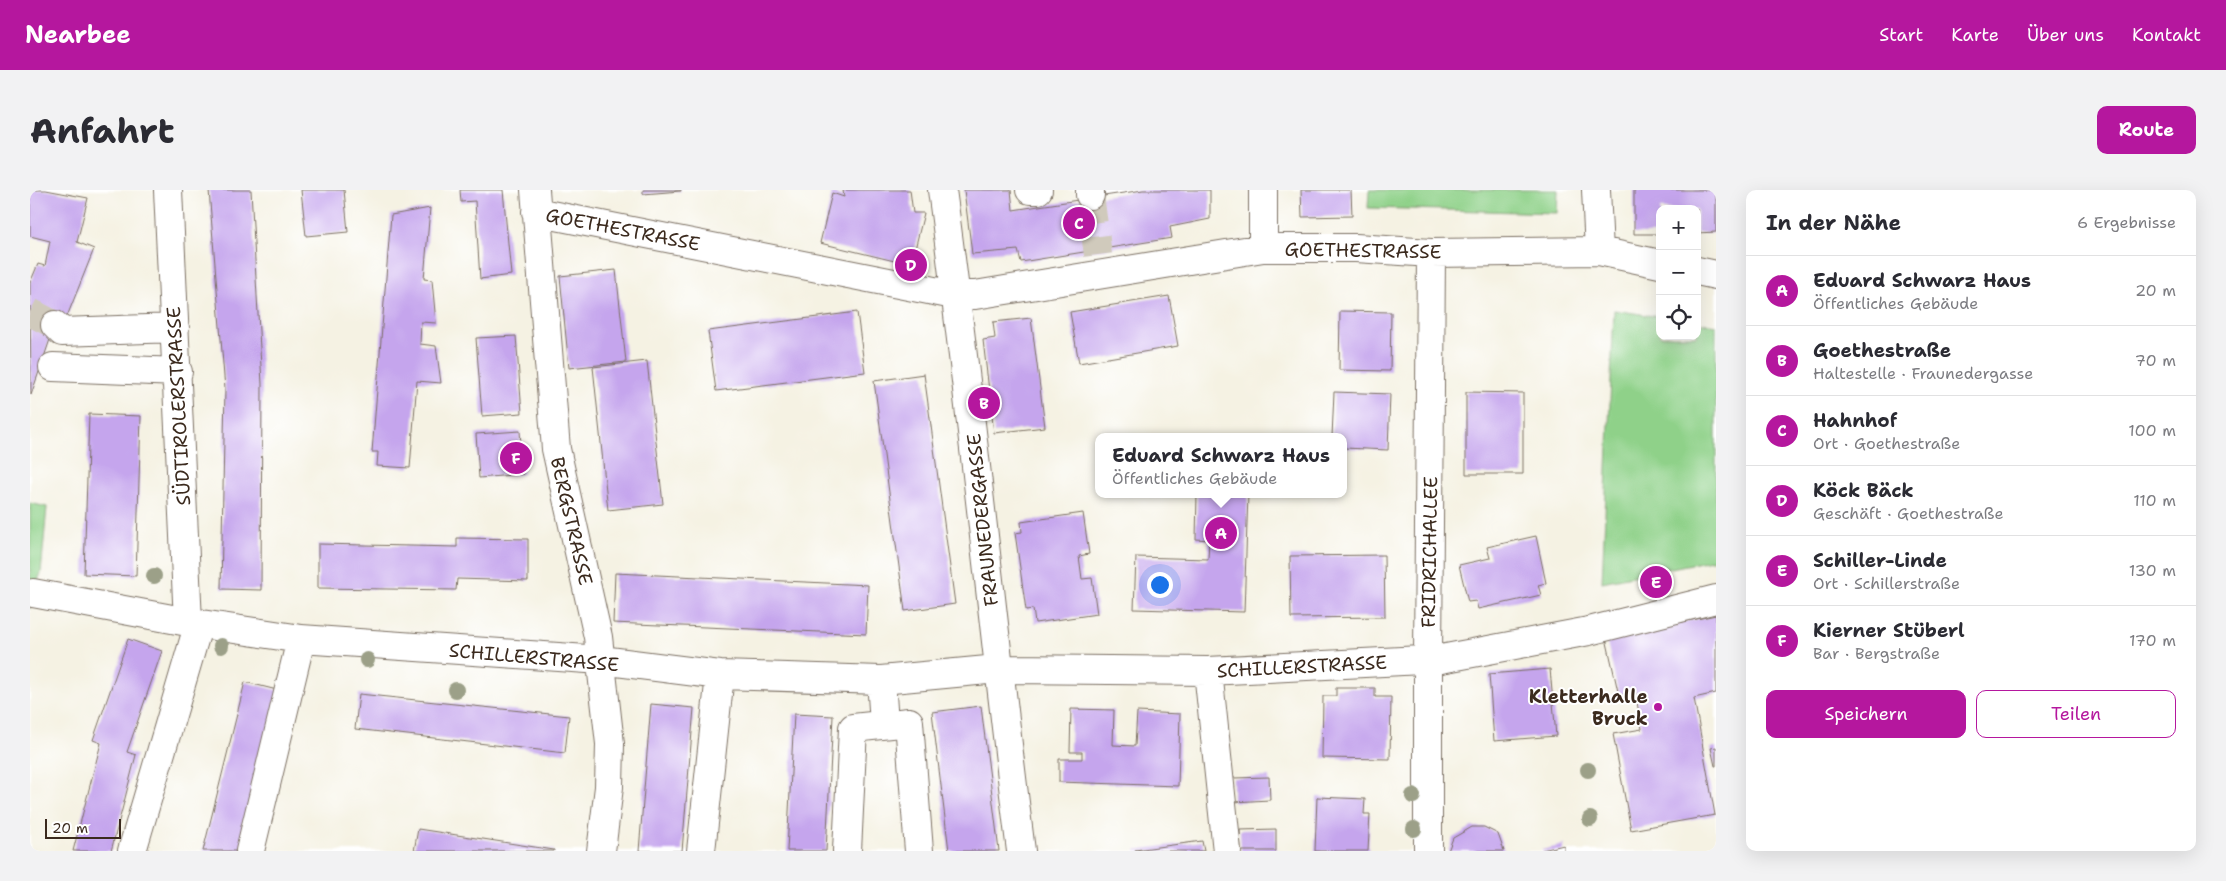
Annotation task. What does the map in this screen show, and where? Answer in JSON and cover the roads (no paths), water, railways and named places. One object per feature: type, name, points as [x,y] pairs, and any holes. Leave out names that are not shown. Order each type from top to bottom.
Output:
[{"type":"street","name":"SÜDTIROLERSTRASSE","points":[[132,851],[193,623],[170,253],[168,190]]},
{"type":"street","name":"FRAUNEDERGASSE","points":[[942,190],[954,295],[959,316],[998,669],[1021,851]]},
{"type":"street","points":[[1030,190],[1038,190]]},
{"type":"street","points":[[1263,190],[1263,248]]},
{"type":"street","points":[[1596,190],[1599,251]]},
{"type":"street","name":"GOETHESTRASSE","points":[[536,201],[954,295],[975,295],[1098,264],[1263,248],[1356,248],[1431,253],[1599,251],[1656,263]]},
{"type":"street","name":"BERGSTRASSE","points":[[536,201],[556,449],[598,637],[610,744],[609,787],[601,851]]},
{"type":"street","name":"FRIDRICHALLEE","points":[[1428,851],[1431,253]]},
{"type":"street","points":[[1701,272],[1716,275]]},
{"type":"street","points":[[55,325],[62,332],[175,328]]},
{"type":"street","points":[[53,366],[178,372]]},
{"type":"street","name":"SCHILLERSTRASSE","points":[[33,593],[193,623],[301,639],[601,660],[720,675],[881,680],[998,669],[1208,670],[1441,659],[1589,630],[1716,599]]},
{"type":"street","points":[[250,851],[301,639]]},
{"type":"street","points":[[1208,670],[1227,851]]},
{"type":"street","points":[[701,851],[720,675]]},
{"type":"street","points":[[881,680],[884,724]]},
{"type":"street","points":[[847,851],[853,728],[909,722],[919,851]]},
{"type":"tunnel","points":[[1090,195],[1098,255]]},
{"type":"tunnel","points":[[30,312],[55,325]]},
{"type":"place","name":"Hahnhof","points":[[1079,223]]},
{"type":"place","name":"Köck Bäck","points":[[911,265]]},
{"type":"place","name":"Goethestraße","points":[[984,403]]},
{"type":"place","name":"Kierner Stüberl","points":[[516,458]]},
{"type":"place","name":"Eduard Schwarz Haus","points":[[1221,533]]},
{"type":"place","name":"Schiller-Linde","points":[[1656,582]]},
{"type":"place","name":"Kletterhalle Bruck","points":[[1658,707]]}]
